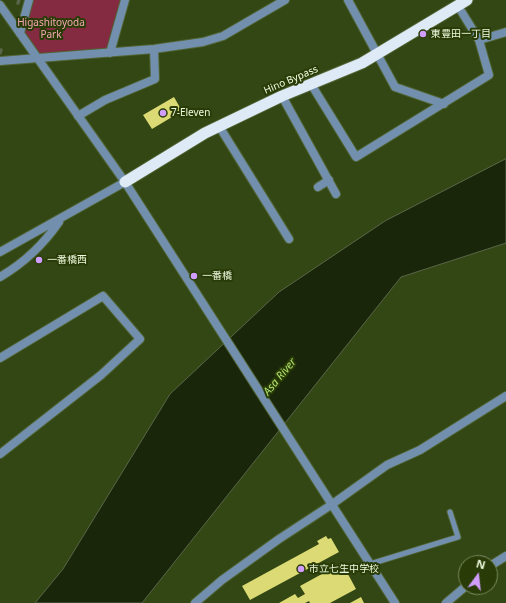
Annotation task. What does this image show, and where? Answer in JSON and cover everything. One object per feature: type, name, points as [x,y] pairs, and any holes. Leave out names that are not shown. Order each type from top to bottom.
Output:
[{"type":"highway","name":"Hino Bypass","points":[[125,182],[205,133],[282,96],[362,63],[462,3]]},
{"type":"street","points":[[20,33],[29,0]]},
{"type":"street","points":[[110,53],[125,0]]},
{"type":"street","points":[[0,61],[185,46],[216,39],[285,0]]},
{"type":"street","points":[[348,0],[395,88],[444,104]]},
{"type":"street","points":[[312,84],[356,157],[489,76],[479,40],[462,3]]},
{"type":"street","points":[[0,5],[125,182],[395,603]]},
{"type":"street","points":[[479,40],[506,32]]},
{"type":"street","points":[[78,116],[105,100],[155,79],[154,49]]},
{"type":"street","points":[[282,96],[336,194]]},
{"type":"street","points":[[219,126],[289,239]]},
{"type":"street","points":[[318,187],[329,180]]},
{"type":"street","points":[[0,252],[60,220],[125,182]]},
{"type":"street","points":[[0,277],[14,269],[45,242],[60,220]]},
{"type":"street","points":[[0,358],[103,296],[140,339],[101,375],[0,454]]},
{"type":"street","points":[[195,603],[222,580],[278,539],[331,505],[387,465],[420,450],[506,396]]},
{"type":"street","points":[[446,603],[458,593]]},
{"type":"lane","points":[[370,564],[458,537],[450,512]]},
{"type":"green space","name":"Higashitoyoda Park","points":[[29,0],[125,0],[110,53],[37,58],[20,33]]},
{"type":"water","name":"Asa River","points":[[506,159],[506,243],[401,277],[142,603],[35,603],[63,569],[170,394],[279,292],[385,221]]},
{"type":"building","name":"7-Eleven","points":[[174,97],[182,111],[152,129],[143,115]]},
{"type":"building","points":[[326,536],[328,539],[331,538],[339,552],[250,600],[242,586],[319,544],[317,541]]},
{"type":"building","points":[[342,563],[356,589],[330,603],[310,603],[309,601],[305,603],[279,603],[295,594],[298,598],[305,594],[300,586]]},
{"type":"building","points":[[361,597],[364,603],[350,603]]},
{"type":"place","name":"東豊田一丁目","points":[[423,34]]},
{"type":"place","name":"7-Eleven","points":[[163,113]]},
{"type":"place","name":"一番橋西","points":[[39,260]]},
{"type":"place","name":"一番橋","points":[[194,276]]},
{"type":"place","name":"市立七生中学校","points":[[301,569]]}]
